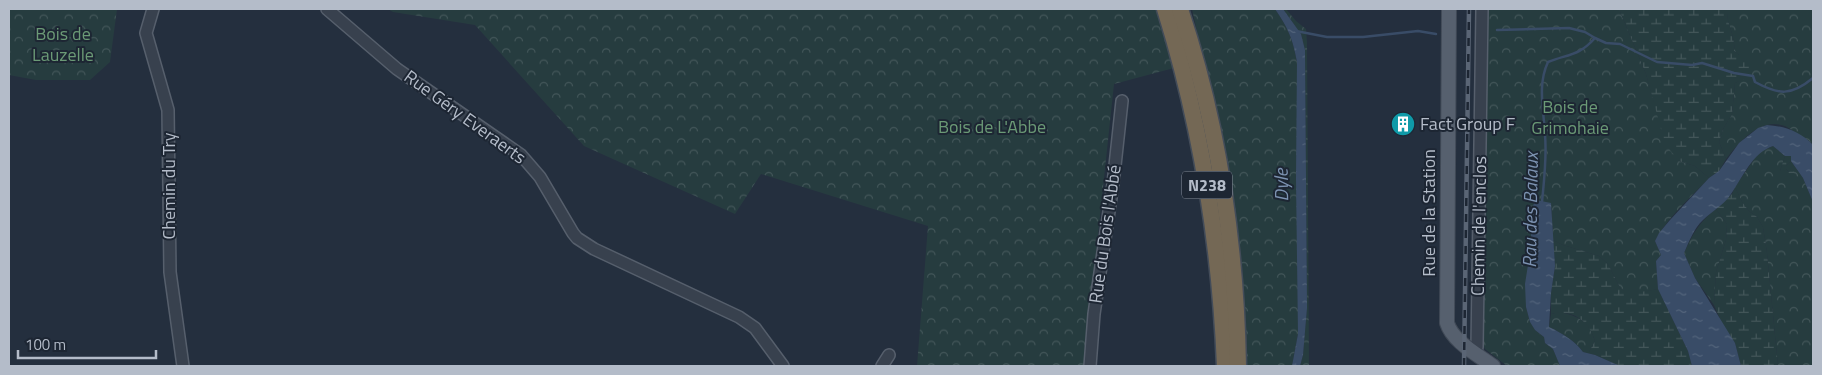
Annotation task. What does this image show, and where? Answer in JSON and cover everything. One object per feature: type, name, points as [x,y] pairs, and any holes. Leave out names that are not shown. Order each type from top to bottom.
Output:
[{"type":"highway","name":"N238","points":[[1165,9],[1189,93],[1202,158],[1220,283],[1225,366]]},
{"type":"highway","name":"N238","points":[[1183,13],[1202,88],[1218,165],[1235,289],[1238,366]]},
{"type":"main road","name":"Rue de la Station","points":[[1449,9],[1446,323],[1454,337],[1492,366]]},
{"type":"street","name":"Chemin du Try","points":[[153,9],[146,33],[168,110],[170,272],[183,366]]},
{"type":"street","name":"Rue Géry Everaerts","points":[[327,9],[397,69],[521,155],[545,185],[577,238],[594,249],[740,317],[754,328],[784,366]]},
{"type":"street","name":"Chemin de l'enclos","points":[[1475,353],[1477,347],[1482,9]]},
{"type":"street","name":"Rue du Bois l'Abbé","points":[[1090,366],[1094,314],[1113,184],[1122,101]]},
{"type":"street","points":[[882,366],[889,355]]},
{"type":"green space","name":"Bois de Lauzelle","points":[[9,9],[117,9],[110,62],[90,80],[36,80],[9,75]]},
{"type":"green space","name":"Bois de L'Abbe","points":[[388,9],[1156,9],[1174,68],[1114,84],[1084,366],[917,366],[928,226],[761,174],[735,214],[584,146],[475,25],[393,12]]},
{"type":"green space","points":[[1192,9],[1275,9],[1287,28],[1294,47],[1297,62],[1298,334],[1292,366],[1247,366],[1242,267],[1224,153]]},
{"type":"green space","points":[[1283,9],[1286,9],[1306,29],[1309,366],[1300,366],[1303,355],[1307,308],[1305,50],[1301,34]]},
{"type":"green space","name":"Bois de Grimohaie","points":[[1486,9],[1619,9],[1646,74],[1654,102],[1679,161],[1695,166],[1709,178],[1672,216],[1655,241],[1661,255],[1656,261],[1658,289],[1629,295],[1620,288],[1608,264],[1599,256],[1553,240],[1551,203],[1531,210],[1531,246],[1526,307],[1530,322],[1535,330],[1544,337],[1545,343],[1553,349],[1560,366],[1507,366],[1485,349],[1482,343]]},
{"type":"green space","points":[[1619,9],[1727,9],[1734,40],[1734,51],[1739,55],[1745,53],[1751,60],[1753,69],[1749,77],[1735,83],[1732,114],[1723,129],[1719,142],[1726,159],[1719,171],[1709,178],[1695,166],[1679,161],[1665,144],[1646,74]]},
{"type":"green space","points":[[1727,9],[1813,9],[1813,145],[1787,127],[1769,124],[1752,132],[1726,159],[1719,142],[1723,129],[1732,114],[1735,83],[1745,78],[1739,55],[1734,51],[1734,40]]},
{"type":"green space","points":[[1773,146],[1785,156],[1780,171],[1789,172],[1786,166],[1791,161],[1803,178],[1813,202],[1813,366],[1778,366],[1763,227],[1757,217],[1742,202],[1735,187],[1759,152]]},
{"type":"green space","points":[[1785,156],[1791,156],[1791,161],[1786,166],[1786,169],[1789,172],[1792,169],[1794,173],[1793,181],[1789,182],[1780,171]]},
{"type":"green space","points":[[1735,187],[1742,202],[1757,217],[1763,227],[1778,366],[1741,366],[1735,343],[1724,328],[1714,305],[1716,272],[1726,240],[1727,224],[1716,209],[1732,194]]},
{"type":"green space","points":[[1716,209],[1727,224],[1726,240],[1716,272],[1714,305],[1695,278],[1684,253],[1690,240],[1705,218]]},
{"type":"green space","points":[[1553,240],[1599,256],[1608,264],[1620,288],[1629,294],[1658,289],[1688,351],[1692,366],[1620,366],[1583,352],[1589,352],[1595,341],[1584,322],[1566,313],[1551,314],[1551,293],[1555,266]]},
{"type":"green space","points":[[1560,312],[1578,318],[1587,324],[1595,341],[1589,352],[1583,352],[1568,338],[1549,327],[1551,314]]},
{"type":"water","points":[[1275,9],[1283,9],[1301,34],[1305,50],[1307,308],[1303,355],[1300,366],[1292,366],[1298,334],[1297,62],[1289,34]]},
{"type":"water","points":[[1767,125],[1792,130],[1813,145],[1813,202],[1803,178],[1791,161],[1791,156],[1785,156],[1773,146],[1759,154],[1728,198],[1697,227],[1684,253],[1695,278],[1735,343],[1741,366],[1692,366],[1688,351],[1658,289],[1656,261],[1661,255],[1655,241],[1670,220],[1709,178],[1719,171],[1739,143],[1758,128]]},
{"type":"water","points":[[1536,200],[1551,203],[1555,266],[1549,327],[1568,338],[1583,352],[1620,366],[1560,366],[1553,349],[1545,343],[1544,337],[1535,330],[1530,322],[1526,307],[1525,284],[1531,246],[1531,209]]},
{"type":"waterway","name":"Rau des Balaux","points":[[1497,30],[1569,28],[1585,32],[1595,38],[1584,48],[1573,54],[1548,62],[1545,71],[1542,98],[1546,152],[1542,202]]},
{"type":"waterway","points":[[1296,31],[1327,37],[1363,37],[1418,31],[1436,34]]},
{"type":"waterway","name":"Rau des Balaux","points":[[1595,38],[1606,43],[1620,44],[1657,62],[1692,65],[1702,63],[1734,73],[1753,76],[1755,82],[1778,91],[1791,91],[1813,78]]},
{"type":"railway","points":[[1464,366],[1469,9]]},
{"type":"place","name":"Fact Group F","points":[[1403,124]]},
{"type":"water label","name":"Dyle","points":[[1281,185]]}]
